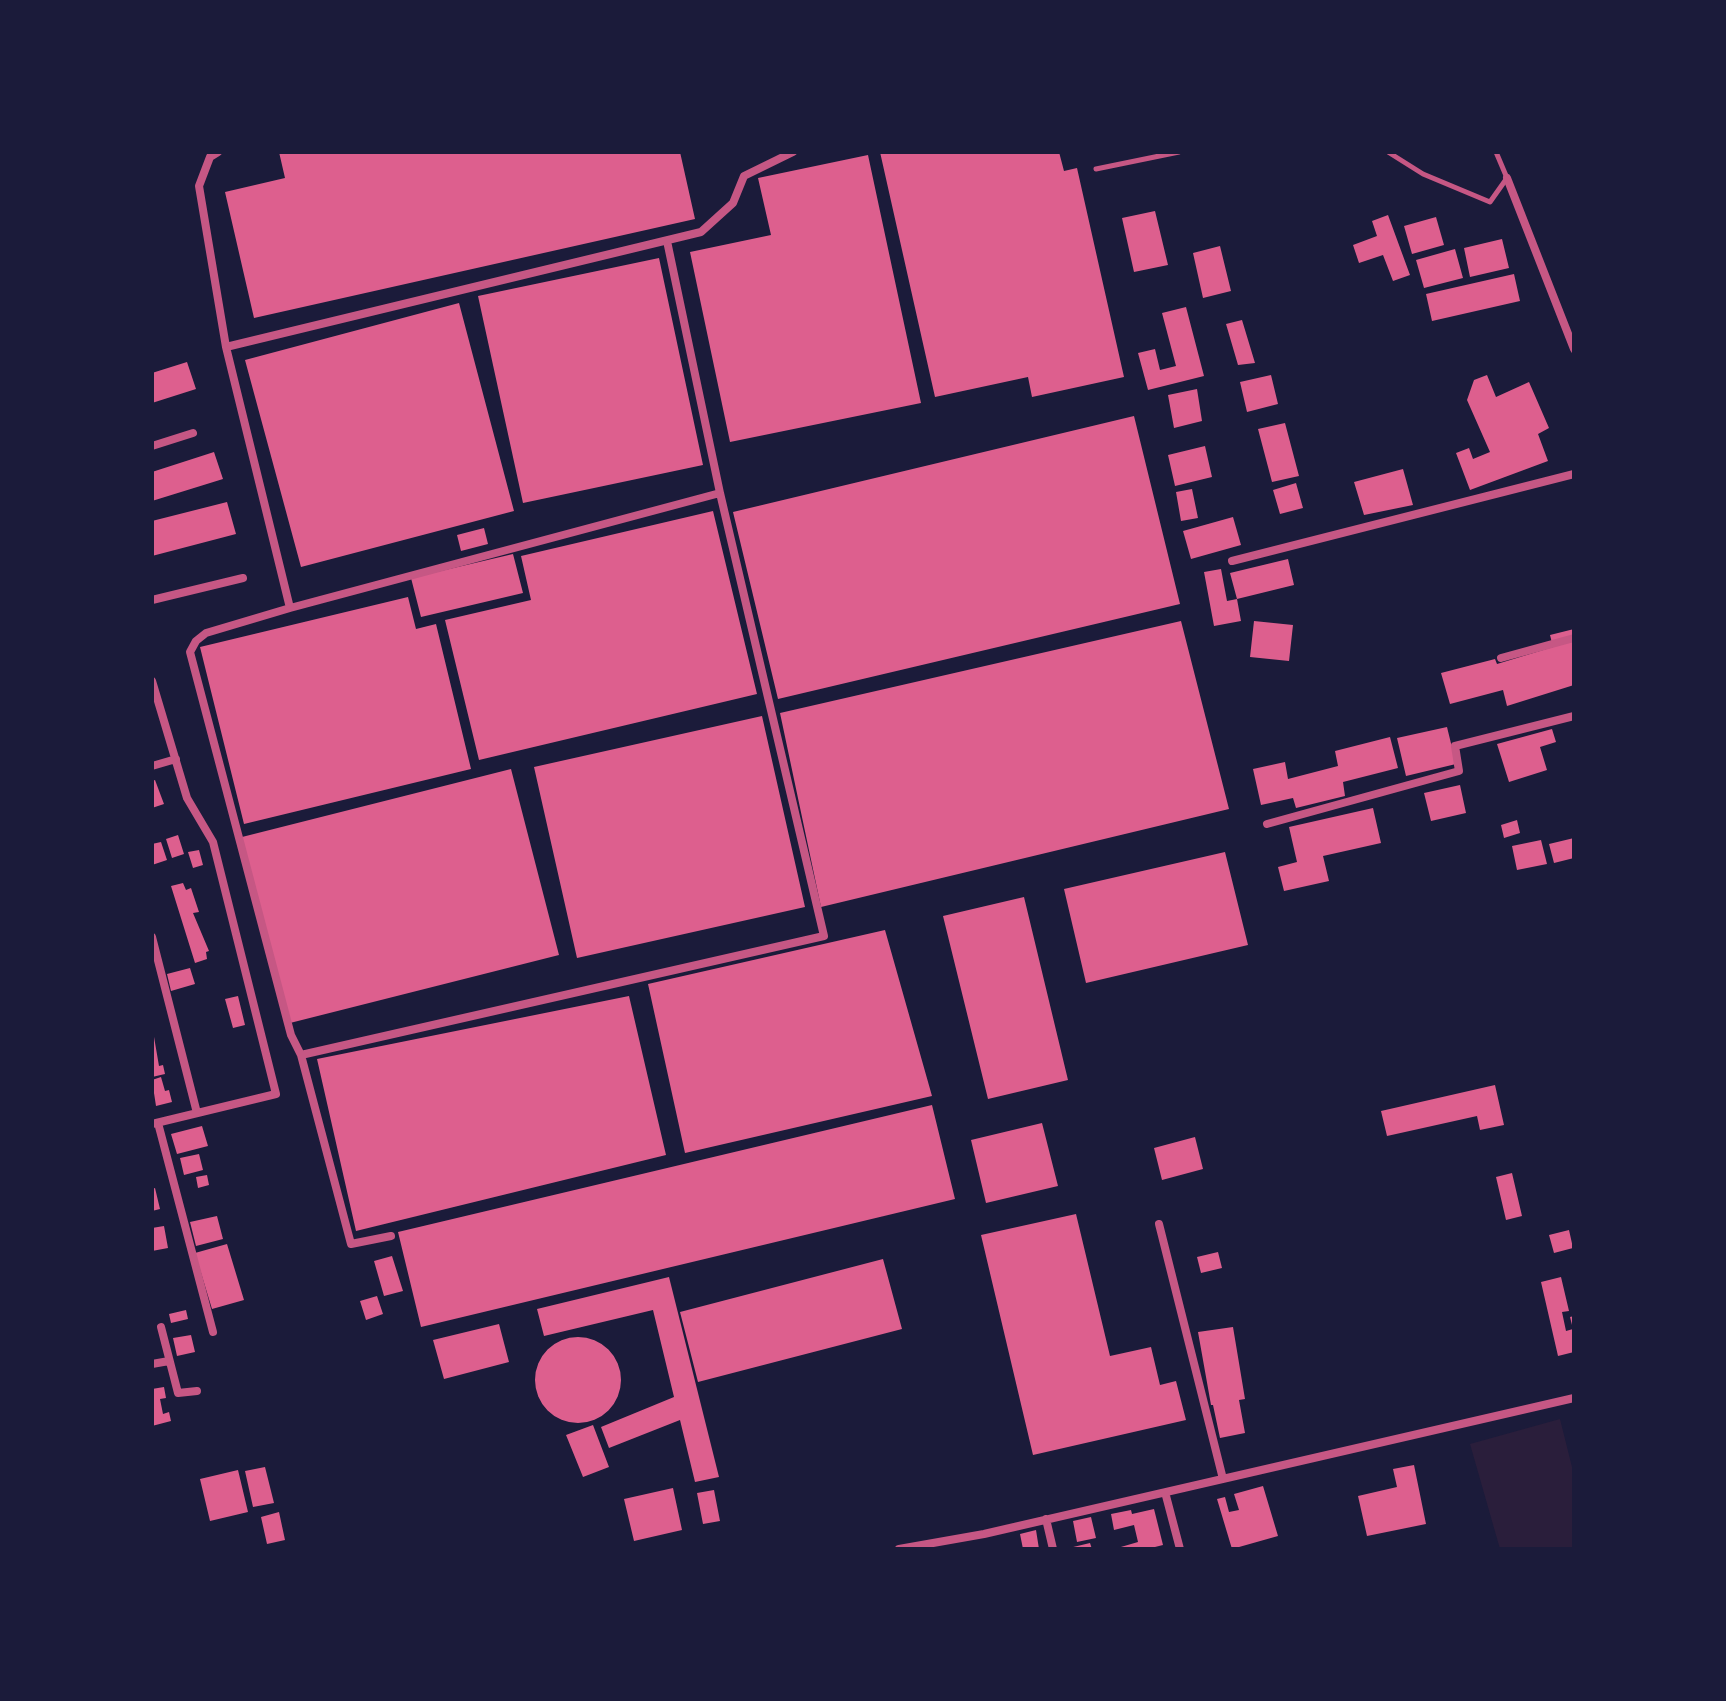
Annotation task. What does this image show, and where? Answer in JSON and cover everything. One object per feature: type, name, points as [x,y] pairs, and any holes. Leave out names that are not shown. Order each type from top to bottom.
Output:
[{"type":"street","points":[[218,152],[210,157],[199,186],[226,347],[290,608]]},
{"type":"street","points":[[226,347],[701,232],[733,203],[744,176],[793,152]]},
{"type":"street","points":[[1507,178],[1574,349]]},
{"type":"street","points":[[301,1055],[824,936],[720,493],[667,241]]},
{"type":"street","points":[[152,446],[193,433]]},
{"type":"street","points":[[1232,561],[1574,474]]},
{"type":"street","points":[[391,1236],[351,1244],[301,1055],[291,1035],[190,652],[196,641],[206,633],[720,493]]},
{"type":"street","points":[[152,600],[243,578]]},
{"type":"street","points":[[1501,658],[1574,638]]},
{"type":"street","points":[[152,681],[187,798],[213,842],[276,1094],[155,1124],[213,1332]]},
{"type":"street","points":[[1267,824],[1459,771],[1455,746],[1574,716]]},
{"type":"street","points":[[152,766],[176,759]]},
{"type":"street","points":[[152,937],[197,1113]]},
{"type":"street","points":[[1159,1224],[1223,1479]]},
{"type":"street","points":[[161,1327],[178,1393],[197,1391]]},
{"type":"street","points":[[152,1364],[169,1361]]},
{"type":"street","points":[[899,1549],[1046,1519],[1574,1398]]},
{"type":"street","points":[[1165,1492],[1180,1549]]},
{"type":"street","points":[[1046,1519],[1053,1549]]},
{"type":"lane","points":[[1096,169],[1179,152]]},
{"type":"lane","points":[[1388,152],[1423,174],[1490,202],[1507,178],[1496,152]]},
{"type":"shaded area","points":[[1560,1419],[1574,1475],[1574,1549],[1500,1549],[1470,1444]]},
{"type":"building","points":[[279,152],[680,152],[695,219],[254,318],[225,192],[285,178]]},
{"type":"building","points":[[880,152],[1059,152],[1064,171],[1077,168],[1124,377],[1032,397],[1028,377],[935,397]]},
{"type":"building","points":[[868,155],[921,403],[730,442],[690,252],[771,235],[758,178]]},
{"type":"building","points":[[1155,211],[1168,265],[1134,272],[1122,218]]},
{"type":"building","points":[[1388,215],[1410,275],[1393,281],[1383,255],[1359,263],[1353,245],[1377,236],[1372,221]]},
{"type":"building","points":[[1436,217],[1444,245],[1412,254],[1404,226]]},
{"type":"building","points":[[1502,239],[1509,268],[1470,277],[1464,248]]},
{"type":"building","points":[[1220,246],[1231,291],[1203,298],[1193,253]]},
{"type":"building","points":[[1455,249],[1463,278],[1424,288],[1416,260]]},
{"type":"building","points":[[659,258],[703,465],[523,503],[478,296]]},
{"type":"building","points":[[1514,274],[1520,301],[1432,321],[1426,294]]},
{"type":"building","points":[[459,303],[514,511],[301,567],[245,360]]},
{"type":"building","points":[[1186,307],[1204,376],[1148,390],[1138,353],[1155,349],[1160,370],[1176,366],[1162,313]]},
{"type":"building","points":[[1242,320],[1255,363],[1238,365],[1226,324]]},
{"type":"building","points":[[187,362],[196,389],[152,403],[152,373]]},
{"type":"building","points":[[1271,375],[1278,404],[1247,412],[1240,382]]},
{"type":"building","points":[[1487,375],[1496,397],[1529,382],[1549,428],[1538,434],[1548,461],[1470,490],[1456,453],[1469,448],[1473,459],[1490,452],[1467,400],[1474,380]]},
{"type":"building","points":[[1197,389],[1202,421],[1174,428],[1168,395]]},
{"type":"building","points":[[1134,416],[1180,604],[778,699],[733,512]]},
{"type":"building","points":[[1285,423],[1299,476],[1272,482],[1258,429]]},
{"type":"building","points":[[1205,446],[1212,477],[1175,486],[1168,455]]},
{"type":"building","points":[[214,452],[223,479],[152,501],[152,472]]},
{"type":"building","points":[[1403,469],[1413,505],[1364,515],[1354,482]]},
{"type":"building","points":[[1296,483],[1303,508],[1280,514],[1273,490]]},
{"type":"building","points":[[1192,489],[1198,518],[1181,521],[1176,492]]},
{"type":"building","points":[[227,502],[236,534],[152,556],[152,521]]},
{"type":"building","points":[[713,511],[757,694],[479,760],[445,620],[531,600],[521,556]]},
{"type":"building","points":[[1233,517],[1241,545],[1191,559],[1183,531]]},
{"type":"building","points":[[484,528],[488,544],[461,551],[457,535]]},
{"type":"building","points":[[513,554],[523,593],[421,617],[411,578]]},
{"type":"building","points":[[1288,559],[1294,585],[1237,599],[1230,573]]},
{"type":"building","points":[[1221,569],[1227,601],[1237,599],[1241,621],[1214,626],[1204,572]]},
{"type":"building","points":[[408,597],[416,629],[436,624],[471,769],[244,824],[200,647]]},
{"type":"building","points":[[1181,621],[1229,809],[821,907],[780,713]]},
{"type":"building","points":[[1254,621],[1293,625],[1289,661],[1250,657]]},
{"type":"building","points":[[1574,629],[1574,685],[1507,706],[1503,690],[1450,704],[1441,673],[1495,659],[1497,664],[1553,647],[1550,635]]},
{"type":"building","points":[[762,716],[805,907],[577,958],[534,767]]},
{"type":"building","points":[[1447,727],[1456,764],[1406,776],[1397,738]]},
{"type":"building","points":[[1552,729],[1556,742],[1540,747],[1547,770],[1509,782],[1497,744]]},
{"type":"building","points":[[1390,737],[1398,768],[1343,782],[1345,796],[1296,808],[1293,798],[1261,805],[1253,769],[1285,762],[1288,779],[1338,766],[1335,751]]},
{"type":"building","points":[[511,769],[559,955],[290,1023],[242,837]]},
{"type":"building","points":[[155,780],[164,804],[152,808],[152,781]]},
{"type":"building","points":[[1460,785],[1466,813],[1431,821],[1424,793]]},
{"type":"building","points":[[1373,808],[1381,843],[1323,856],[1329,881],[1284,891],[1278,867],[1297,862],[1289,827]]},
{"type":"building","points":[[1517,820],[1520,833],[1504,838],[1501,825]]},
{"type":"building","points":[[178,835],[184,854],[172,858],[166,839]]},
{"type":"building","points":[[1574,838],[1574,858],[1554,863],[1549,844]]},
{"type":"building","points":[[1541,840],[1547,864],[1517,870],[1512,846]]},
{"type":"building","points":[[161,842],[167,860],[152,865],[152,844]]},
{"type":"building","points":[[199,850],[203,865],[193,868],[188,852]]},
{"type":"building","points":[[1225,852],[1248,945],[1086,983],[1064,889]]},
{"type":"building","points":[[183,883],[186,890],[191,888],[199,912],[193,913],[209,951],[206,952],[207,959],[195,963],[171,886]]},
{"type":"building","points":[[1024,897],[1068,1080],[988,1099],[943,916]]},
{"type":"building","points":[[885,930],[932,1096],[685,1153],[648,984]]},
{"type":"building","points":[[190,968],[195,984],[171,991],[167,974]]},
{"type":"building","points":[[238,996],[245,1025],[233,1028],[225,999]]},
{"type":"building","points":[[629,996],[666,1155],[356,1231],[317,1059]]},
{"type":"building","points":[[153,1031],[159,1066],[163,1065],[165,1074],[152,1077]]},
{"type":"building","points":[[161,1077],[172,1102],[156,1106],[152,1080]]},
{"type":"building","points":[[1495,1085],[1504,1125],[1480,1130],[1477,1116],[1387,1136],[1381,1111]]},
{"type":"building","points":[[932,1105],[955,1199],[421,1327],[398,1232]]},
{"type":"building","points":[[1042,1123],[1058,1186],[986,1203],[971,1140]]},
{"type":"building","points":[[202,1126],[208,1146],[177,1154],[171,1134]]},
{"type":"building","points":[[1195,1137],[1203,1169],[1162,1180],[1154,1148]]},
{"type":"building","points":[[199,1154],[203,1170],[184,1175],[180,1158]]},
{"type":"building","points":[[1512,1173],[1522,1216],[1506,1220],[1496,1177]]},
{"type":"building","points":[[207,1175],[209,1185],[198,1188],[196,1177]]},
{"type":"building","points":[[155,1188],[160,1209],[152,1211],[152,1189]]},
{"type":"building","points":[[1076,1214],[1110,1356],[1151,1347],[1160,1385],[1176,1381],[1186,1420],[1033,1455],[981,1235]]},
{"type":"building","points":[[217,1216],[223,1239],[196,1246],[190,1222]]},
{"type":"building","points":[[164,1226],[168,1248],[152,1251],[152,1228]]},
{"type":"building","points":[[1569,1230],[1573,1248],[1554,1253],[1549,1235]]},
{"type":"building","points":[[227,1244],[244,1300],[212,1309],[195,1253]]},
{"type":"building","points":[[1218,1252],[1222,1268],[1201,1273],[1197,1257]]},
{"type":"building","points":[[392,1256],[403,1291],[384,1296],[374,1261]]},
{"type":"building","points":[[883,1259],[902,1329],[698,1382],[680,1312]]},
{"type":"building","points":[[669,1277],[719,1477],[695,1482],[680,1420],[609,1448],[601,1427],[674,1397],[653,1310],[544,1336],[537,1309]]},
{"type":"building","points":[[1561,1277],[1569,1311],[1562,1312],[1566,1331],[1573,1329],[1570,1317],[1574,1316],[1574,1352],[1558,1356],[1541,1282]]},
{"type":"building","points":[[377,1296],[383,1314],[366,1320],[360,1301]]},
{"type":"building","points":[[186,1310],[188,1319],[171,1323],[169,1314]]},
{"type":"building","points":[[499,1324],[509,1362],[444,1379],[433,1340]]},
{"type":"building","points":[[1233,1327],[1245,1399],[1239,1400],[1245,1433],[1220,1438],[1198,1332]]},
{"type":"building","points":[[191,1335],[195,1352],[177,1356],[173,1338]]},
{"type":"building","points":[[578,1337],[594,1341],[608,1350],[617,1364],[621,1380],[617,1396],[608,1410],[594,1419],[578,1423],[562,1419],[548,1410],[539,1396],[535,1380],[539,1364],[548,1350],[562,1341]]},
{"type":"building","points":[[164,1387],[166,1398],[160,1399],[163,1414],[169,1412],[171,1421],[152,1426],[152,1389]]},
{"type":"building","points":[[593,1425],[609,1467],[583,1477],[566,1435]]},
{"type":"building","points":[[1414,1465],[1426,1524],[1367,1536],[1358,1496],[1397,1487],[1393,1469]]},
{"type":"building","points":[[265,1467],[274,1503],[253,1507],[245,1471]]},
{"type":"building","points":[[238,1470],[248,1512],[210,1521],[200,1479]]},
{"type":"building","points":[[1263,1486],[1278,1536],[1232,1549],[1217,1499],[1225,1497],[1229,1512],[1239,1510],[1234,1494]]},
{"type":"building","points":[[673,1488],[682,1530],[634,1541],[624,1499]]},
{"type":"building","points":[[714,1490],[720,1521],[703,1524],[697,1493]]},
{"type":"building","points":[[1154,1509],[1163,1545],[1147,1549],[1114,1549],[1138,1542],[1134,1525],[1114,1530],[1111,1514],[1131,1510],[1132,1514]]},
{"type":"building","points":[[279,1512],[285,1540],[267,1544],[261,1517]]},
{"type":"building","points":[[1091,1517],[1096,1538],[1077,1542],[1073,1521]]},
{"type":"building","points":[[1036,1530],[1039,1549],[1023,1549],[1020,1534]]},
{"type":"building","points":[[1090,1543],[1092,1549],[1069,1549],[1069,1548]]}]
